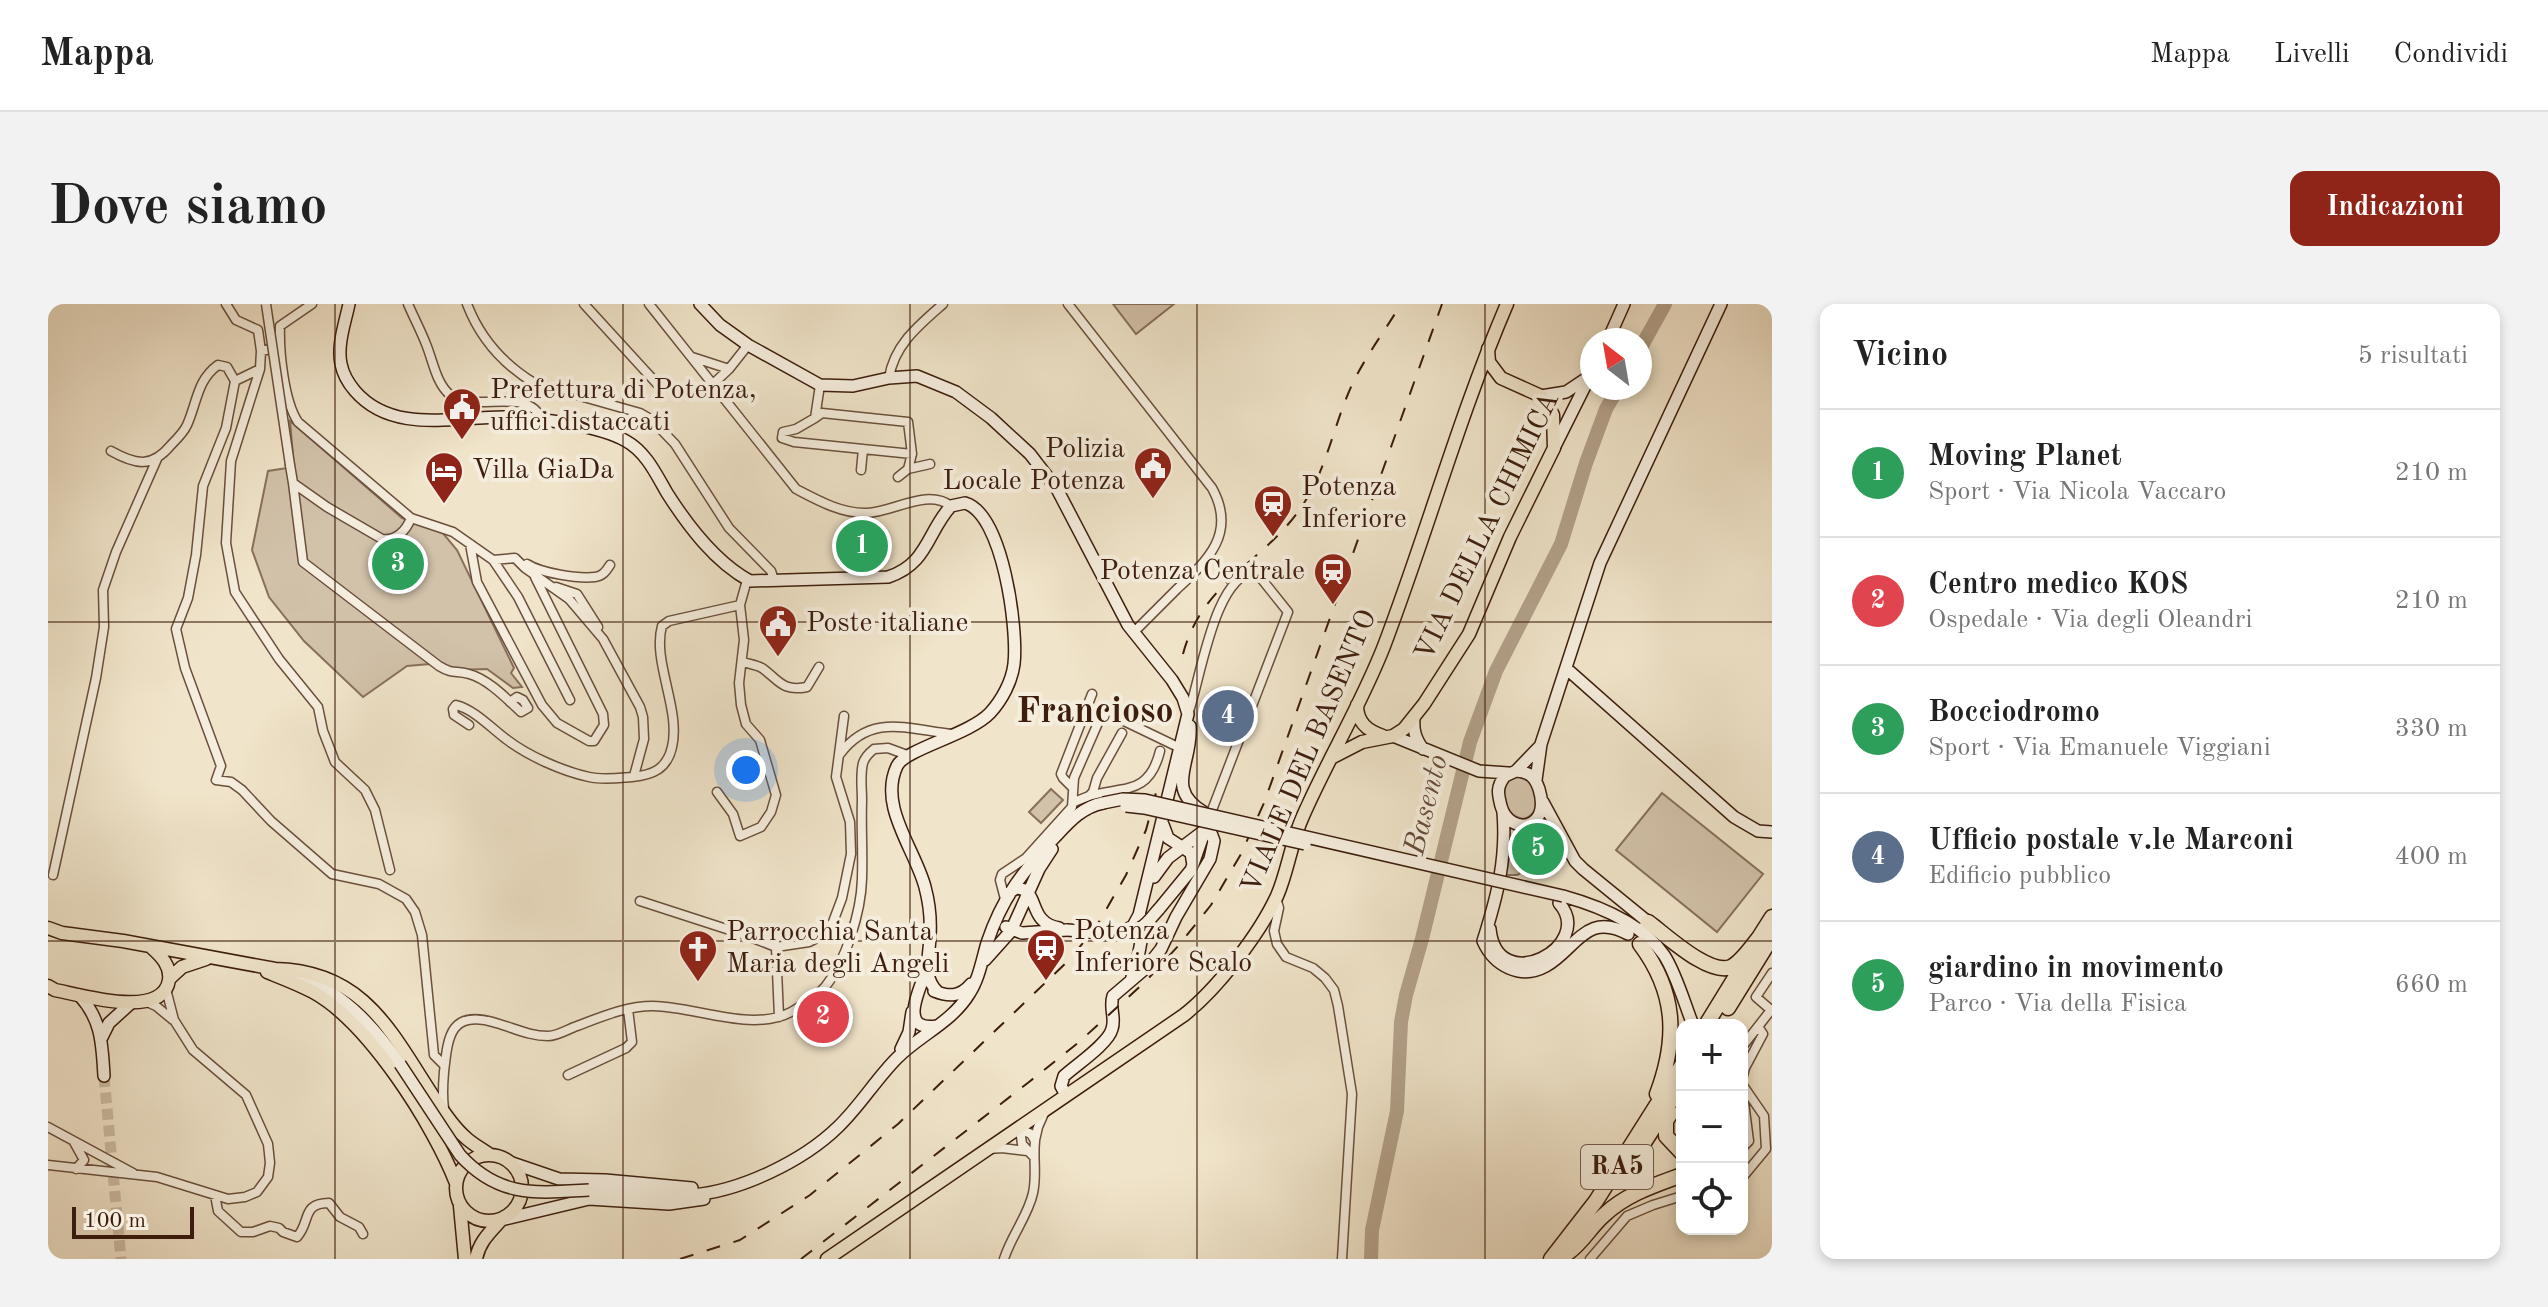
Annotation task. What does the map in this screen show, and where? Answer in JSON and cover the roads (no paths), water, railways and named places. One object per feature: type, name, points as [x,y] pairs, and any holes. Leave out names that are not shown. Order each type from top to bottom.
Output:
[{"type":"highway","points":[[1719,1017],[1767,936],[1772,917]]},
{"type":"highway","points":[[1643,933],[1720,969],[1729,968],[1767,936]]},
{"type":"highway","name":"RA5","points":[[1643,933],[1670,1005],[1671,1020],[1669,1052],[1647,1121]]},
{"type":"highway","name":"RA5","points":[[1559,1258],[1647,1121],[1676,1083]]},
{"type":"highway","name":"RA5","points":[[1559,1258],[1630,1164],[1676,1084]]},
{"type":"highway","name":"RA5","points":[[1676,1103],[1666,1121],[1666,1136],[1676,1147]]},
{"type":"highway","name":"RA5","points":[[1559,1258],[1579,1245],[1602,1216],[1623,1199],[1676,1177]]},
{"type":"main road","name":"VIALE DEL BASENTO","points":[[827,1259],[1201,1002],[1235,960],[1276,898],[1301,820],[1384,647],[1473,387],[1507,304]]},
{"type":"main road","points":[[1488,349],[1489,362],[1501,378],[1541,396],[1553,415],[1554,448]]},
{"type":"main road","points":[[1473,387],[1484,380],[1501,378]]},
{"type":"main road","name":"VIA DELLA CHIMICA","points":[[1388,736],[1404,729],[1414,717],[1469,634],[1510,537],[1554,448]]},
{"type":"main road","points":[[1357,705],[1357,714],[1364,726],[1388,736]]},
{"type":"main road","points":[[1331,758],[1352,746],[1388,736]]},
{"type":"main road","points":[[48,928],[62,933],[275,969],[298,969],[318,975],[364,1000],[386,1023],[444,1113],[466,1139],[490,1155]]},
{"type":"main road","points":[[48,940],[62,933]]},
{"type":"main road","points":[[149,946],[165,962],[168,983]]},
{"type":"main road","points":[[48,986],[79,995],[131,1003],[147,1002],[158,997],[182,967],[209,958]]},
{"type":"main road","points":[[246,963],[314,992],[367,1037],[441,1148],[456,1183]]},
{"type":"main road","points":[[465,1259],[460,1206],[456,1195],[459,1173],[472,1159],[490,1155],[502,1157],[512,1163],[519,1174],[523,1193],[515,1210],[487,1235],[476,1259]]},
{"type":"main road","points":[[460,1206],[480,1221],[501,1220]]},
{"type":"street","points":[[226,304],[236,320],[258,330],[261,351],[260,369],[231,461],[226,543],[235,592],[279,659],[318,707],[335,762],[365,790],[375,810],[390,870]]},
{"type":"street","points":[[266,304],[303,562],[439,666],[452,674],[467,673],[479,679],[510,702]]},
{"type":"street","points":[[312,304],[280,326],[280,347],[292,413],[298,422],[411,518],[453,532],[493,560],[518,597],[570,700]]},
{"type":"street","points":[[349,304],[341,363],[353,388],[372,407],[415,420],[502,417],[542,420],[622,438],[646,459],[693,530],[747,580],[880,579],[895,575],[917,560],[951,506]]},
{"type":"street","points":[[408,304],[441,385],[451,395],[461,401],[513,402],[532,406],[542,420]]},
{"type":"street","points":[[467,304],[483,337],[496,352],[534,383],[615,405],[652,420],[675,444],[729,528],[771,571],[774,580]]},
{"type":"street","points":[[584,304],[659,386]]},
{"type":"street","points":[[649,304],[796,489],[840,509],[864,513],[930,499],[951,506],[965,503],[975,507],[993,534],[1010,602],[1013,669],[998,704],[982,720],[959,735],[907,755],[898,765],[892,792],[898,819],[925,887],[930,916],[929,981],[940,994],[949,1007],[941,1023],[928,1027],[914,1016],[914,1004],[924,992],[940,994],[958,995],[977,977]]},
{"type":"street","points":[[700,304],[720,325],[748,345],[820,385],[853,386],[917,376],[942,385],[973,404],[1018,442],[1064,500],[1133,633],[1172,680],[1187,706],[1191,735],[1182,788],[1190,803],[1208,810]]},
{"type":"street","points":[[889,378],[903,342],[943,304]]},
{"type":"street","points":[[1068,304],[1212,488],[1222,520],[1219,537],[1209,557],[1133,633]]},
{"type":"street","points":[[1613,328],[1624,304]]},
{"type":"street","points":[[1690,1019],[1676,985],[1643,933],[1575,861],[1543,802],[1536,780],[1541,744],[1600,563],[1721,304]]},
{"type":"street","points":[[713,384],[748,345]]},
{"type":"street","points":[[261,351],[280,347]]},
{"type":"street","points":[[691,357],[729,369]]},
{"type":"street","points":[[53,875],[96,678],[104,627],[103,590],[116,552],[157,459],[186,427],[206,374],[218,365],[227,367],[235,381],[226,428],[203,486],[188,598],[176,629],[185,668],[221,766],[216,780],[231,782],[242,790],[271,821],[332,874],[379,884],[406,899],[415,912],[422,935],[434,1055],[444,1065]]},
{"type":"street","points":[[235,381],[260,369]]},
{"type":"street","points":[[1541,396],[1566,392],[1580,381]]},
{"type":"street","points":[[815,418],[820,385]]},
{"type":"street","name":"VIA DELLA CHIMICA","points":[[1554,448],[1580,395]]},
{"type":"street","points":[[908,469],[912,454],[908,422],[822,413],[781,435],[794,442],[912,454]]},
{"type":"street","points":[[861,470],[863,449]]},
{"type":"street","points":[[111,451],[125,459],[146,463],[157,459]]},
{"type":"street","points":[[898,477],[908,469],[930,464]]},
{"type":"street","points":[[293,483],[382,539],[390,540],[401,533],[411,518]]},
{"type":"street","points":[[470,544],[477,582],[542,705],[557,723],[594,741],[604,725],[603,714],[534,575]]},
{"type":"street","points":[[493,560],[515,558],[538,570],[596,577],[610,565]]},
{"type":"street","points":[[515,558],[534,575],[563,593],[603,639]]},
{"type":"street","points":[[1116,933],[1130,928],[1138,919],[1188,714],[1222,601],[1233,585],[1247,574],[1256,572],[1288,612],[1208,810],[1194,864],[1141,928],[1116,933],[1011,931],[1003,923],[1005,899],[1000,880],[1002,874],[1026,858],[1074,802],[1104,792],[1132,789],[1150,774],[1157,764],[1160,751]]},
{"type":"street","points":[[717,792],[733,814],[740,836],[761,827],[771,812],[776,795],[760,740],[746,724],[741,705],[739,683],[744,640],[740,605],[747,580]]},
{"type":"street","points":[[551,586],[577,594],[591,613],[640,707],[644,739],[634,776]]},
{"type":"street","points":[[469,725],[454,715],[456,705],[514,745],[591,777],[656,772],[672,749],[673,722],[661,646],[662,626],[669,621],[740,605]]},
{"type":"street","points":[[743,662],[761,667],[772,679],[795,690],[807,687],[819,667]]},
{"type":"street","points":[[1567,669],[1734,817],[1758,831],[1772,832]]},
{"type":"street","points":[[1072,787],[1061,774],[1092,694]]},
{"type":"street","points":[[1074,802],[1072,787],[1098,723],[1099,709],[1180,748]]},
{"type":"street","points":[[640,901],[776,947],[809,942],[821,936],[833,922],[842,898],[851,854],[850,822],[836,777],[844,716]]},
{"type":"street","points":[[1414,717],[1416,740],[1424,749]]},
{"type":"street","points":[[840,755],[861,732],[888,726],[959,735]]},
{"type":"street","points":[[1089,796],[1122,733]]},
{"type":"street","points":[[1388,736],[1479,771],[1526,772],[1536,780]]},
{"type":"street","points":[[1497,791],[1499,783],[1541,744]]},
{"type":"street","points":[[444,1113],[444,1065],[450,1033],[456,1025],[470,1018],[493,1022],[527,1035],[552,1036],[628,1009],[656,1006],[739,1018],[779,1017],[790,1013],[825,986],[852,931],[859,904],[864,761],[874,749],[888,748],[907,755]]},
{"type":"street","points":[[1479,771],[1497,791],[1503,812],[1505,850],[1483,941],[1499,963],[1518,971],[1531,971],[1549,964],[1589,930],[1609,928],[1628,934],[1643,933]]},
{"type":"street","points":[[501,1220],[589,1199],[683,1204],[711,1197],[794,1159],[830,1134],[895,1060],[967,998],[1005,899],[1023,871],[1075,817],[1087,809],[1123,799],[1208,810],[1561,900],[1628,934]]},
{"type":"street","points":[[1505,850],[1542,812],[1543,802]]},
{"type":"street","points":[[982,964],[1011,931],[1039,869],[1058,843],[1082,819],[1104,805],[1144,808],[1594,906],[1643,933]]},
{"type":"street","points":[[1503,812],[1511,822],[1547,822],[1561,831]]},
{"type":"street","points":[[1162,818],[1166,835],[1183,843],[1193,856],[1194,864]]},
{"type":"street","points":[[1154,877],[1183,843],[1205,830]]},
{"type":"street","points":[[1066,1095],[1061,1086],[1062,1079],[1111,1033],[1111,999],[1154,959],[1210,859],[1214,841],[1211,833],[1205,830]]},
{"type":"street","points":[[1131,980],[1154,877],[1158,833]]},
{"type":"street","points":[[1172,856],[1184,854],[1191,857],[1194,864]]},
{"type":"street","points":[[1026,858],[1023,871],[1038,916],[1043,923],[1067,930]]},
{"type":"street","points":[[1005,899],[1019,888],[1029,893]]},
{"type":"street","points":[[1276,898],[1279,908],[1274,931],[1277,944],[1286,957],[1313,968],[1325,978],[1334,990],[1338,1006],[1352,1094],[1342,1259]]},
{"type":"street","points":[[1490,921],[1491,939],[1496,950],[1505,958],[1522,964],[1534,962],[1550,954],[1567,931],[1567,915],[1561,900]]},
{"type":"street","points":[[1141,936],[1144,942],[1152,945],[1166,936]]},
{"type":"street","points":[[776,947],[779,1017]]},
{"type":"street","points":[[895,1060],[909,1032],[914,1004],[928,963]]},
{"type":"street","points":[[275,969],[309,981],[343,1001],[369,1024],[400,1064],[460,1155],[472,1168],[500,1186],[523,1192],[589,1190],[682,1195],[738,1185]]},
{"type":"street","points":[[1748,1040],[1771,1010],[1756,997],[1772,973]]},
{"type":"street","points":[[168,983],[174,1020]]},
{"type":"street","points":[[79,995],[92,1009],[102,1037],[104,1076]]},
{"type":"street","points":[[48,1165],[157,1177],[228,1199],[257,1192],[268,1177],[268,1144],[246,1095],[193,1050],[174,1020],[147,1002]]},
{"type":"street","points":[[102,1037],[118,1012],[131,1003]]},
{"type":"street","points":[[568,1075],[626,1048],[632,1042],[628,1009]]},
{"type":"street","points":[[1748,1062],[1763,1034],[1759,1028]]},
{"type":"street","points":[[424,1082],[443,1079]]},
{"type":"street","points":[[1747,1091],[1764,1116],[1766,1149],[1748,1171]]},
{"type":"street","points":[[1030,1153],[1045,1110]]},
{"type":"street","points":[[48,1127],[137,1175]]},
{"type":"street","points":[[1004,1259],[1009,1241],[1032,1197],[1035,1182],[1030,1153],[1022,1144],[1020,1129],[1035,1141]]},
{"type":"street","points":[[73,1141],[84,1160],[76,1169]]},
{"type":"street","points":[[989,1150],[1002,1148],[1030,1153]]},
{"type":"street","points":[[512,1163],[559,1179],[724,1189]]},
{"type":"street","points":[[215,1195],[218,1211],[241,1232],[270,1226],[297,1237],[310,1208],[329,1203],[340,1217],[359,1227],[363,1234]]},
{"type":"street","points":[[1590,1259],[1627,1216],[1676,1198]]},
{"type":"waterway","name":"Basento","points":[[1652,328],[1665,304]]},
{"type":"waterway","name":"Basento","points":[[1371,1259],[1372,1230],[1397,1111],[1401,1022],[1406,995],[1470,742],[1496,671],[1561,544],[1586,463],[1611,400]]},
{"type":"tunnel","points":[[104,1076],[121,1259]]},
{"type":"railway","points":[[1183,654],[1192,628],[1205,607],[1237,572],[1272,541],[1304,503],[1323,464],[1353,382],[1401,304]]},
{"type":"railway","points":[[801,1259],[1079,1042],[1146,981],[1211,905],[1241,854],[1264,803],[1442,304]]},
{"type":"railway","points":[[680,1259],[740,1240],[810,1195],[898,1124],[1069,960],[1096,927],[1126,875],[1146,830],[1157,789]]},
{"type":"place","name":"Prefettura di Potenza, uffici distaccati","points":[[462,441]]},
{"type":"place","name":"Polizia Locale Potenza","points":[[1153,500]]},
{"type":"place","name":"Villa GiaDa","points":[[444,505]]},
{"type":"place","name":"Potenza Inferiore","points":[[1273,538]]},
{"type":"place","name":"Moving Planet","points":[[862,546]]},
{"type":"place","name":"Bocciodromo","points":[[398,564]]},
{"type":"place","name":"Potenza Centrale","points":[[1333,606]]},
{"type":"place","name":"Poste italiane","points":[[778,658]]},
{"type":"place","name":"Ufficio postale v.le Marconi","points":[[1228,716]]},
{"type":"place","name":"giardino in movimento","points":[[1538,849]]},
{"type":"place","name":"Potenza Inferiore Scalo","points":[[1046,982]]},
{"type":"place","name":"Parrocchia Santa Maria degli Angeli","points":[[698,983]]},
{"type":"place","name":"Centro medico KOS","points":[[823,1017]]},
{"type":"district","name":"Francioso","points":[[1095,713]]}]
